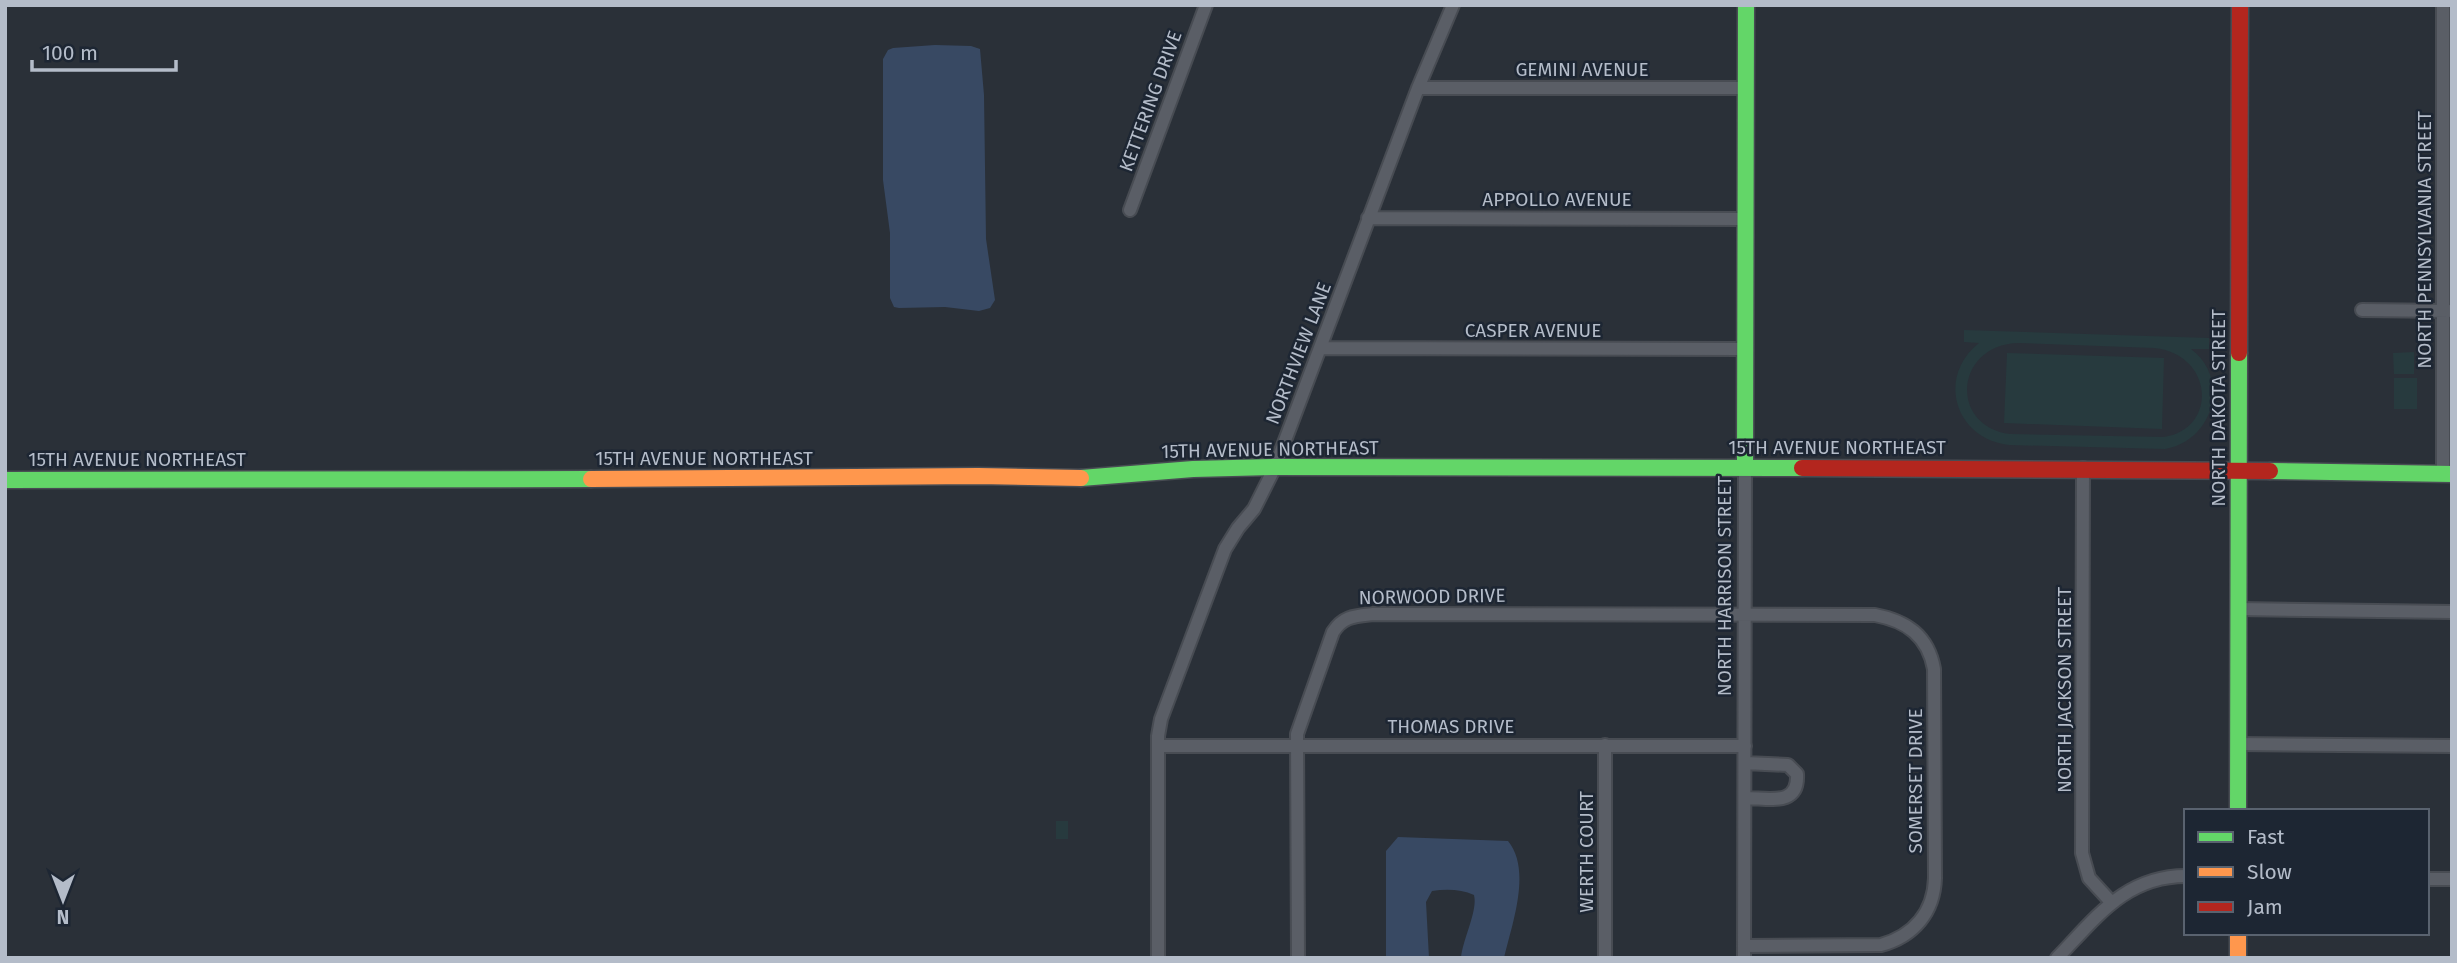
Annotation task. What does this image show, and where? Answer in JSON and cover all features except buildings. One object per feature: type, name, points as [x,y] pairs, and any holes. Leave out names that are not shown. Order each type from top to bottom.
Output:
[{"type":"street","name":"KETTERING DRIVE","points":[[1130,210],[1206,5]]},
{"type":"street","name":"NORTHVIEW LANE","points":[[1158,958],[1158,746],[1161,719],[1225,549],[1254,509],[1275,467],[1418,88],[1453,5]]},
{"type":"street","name":"NORTH HARRISON STREET","points":[[1744,952],[1746,5]]},
{"type":"street","name":"NORTH DAKOTA STREET","points":[[2238,809],[2240,5]]},
{"type":"street","name":"NORTH PENNSYLVANIA STREET","points":[[2443,5],[2448,311],[2447,474]]},
{"type":"street","name":"GEMINI AVENUE","points":[[1418,88],[1746,88]]},
{"type":"street","name":"APPOLLO AVENUE","points":[[1368,218],[1746,219]]},
{"type":"street","points":[[2362,310],[2448,311]]},
{"type":"street","name":"CASPER AVENUE","points":[[1320,348],[1745,349]]},
{"type":"street","name":"15TH AVENUE NORTHEAST","points":[[5,480],[978,476],[1088,478],[1193,469],[1275,467],[2083,468],[2447,474]]},
{"type":"street","name":"NORTH JACKSON STREET","points":[[2083,468],[2082,853],[2089,878],[2111,902]]},
{"type":"street","points":[[2238,609],[2452,612]]},
{"type":"street","name":"NORWOOD DRIVE","points":[[1298,958],[1299,726],[1339,624],[1350,616],[1373,614],[1745,614]]},
{"type":"street","name":"SOMERSET DRIVE","points":[[1744,952],[1870,946],[1894,942],[1913,930],[1926,915],[1935,889],[1934,669],[1923,640],[1910,627],[1893,618],[1875,615],[1745,614]]},
{"type":"street","points":[[2238,744],[2452,746]]},
{"type":"street","name":"WERTH COURT","points":[[1605,745],[1605,958]]},
{"type":"street","name":"THOMAS DRIVE","points":[[1158,746],[1745,746]]},
{"type":"street","points":[[1745,763],[1788,765],[1797,774],[1798,786],[1793,794],[1782,798],[1745,798]]},
{"type":"street","points":[[2057,958],[2111,902],[2151,880],[2184,876]]},
{"type":"street","points":[[2429,879],[2452,879]]},
{"type":"street","points":[[2238,935],[2238,958]]},
{"type":"green space","points":[[1964,330],[2209,338],[2209,349],[2191,349],[2211,376],[2211,407],[2205,422],[2195,434],[2182,444],[2165,449],[2009,445],[1990,440],[1975,431],[1964,419],[1958,404],[1955,389],[1958,372],[1966,357],[1979,343],[1964,342]],"holes":[[[2019,343],[2154,348],[2174,353],[2188,363],[2198,377],[2202,392],[2194,421],[2182,431],[2164,437],[2010,434],[1990,428],[1976,417],[1969,402],[1967,386],[1972,370],[1982,357],[1998,347]]]},
{"type":"green space","points":[[2414,352],[2414,374],[2394,374],[2393,353]]},
{"type":"green space","points":[[2007,353],[2164,358],[2162,429],[2004,423]]},
{"type":"green space","points":[[2394,378],[2417,378],[2417,409],[2394,409]]},
{"type":"green space","points":[[1056,821],[1068,821],[1068,839],[1056,839]]},
{"type":"water","points":[[971,46],[980,49],[984,95],[986,239],[995,300],[990,308],[979,311],[945,307],[899,308],[894,307],[890,298],[890,233],[883,180],[883,59],[888,50],[893,48]]},
{"type":"water","points":[[1398,837],[1508,841],[1519,867],[1519,882],[1515,914],[1504,958],[1461,958],[1474,909],[1474,895],[1448,890],[1432,891],[1426,902],[1429,958],[1386,958],[1386,851]]},
{"type":"traffic: fast","points":[[1745,468],[1746,5]]},
{"type":"traffic: fast","points":[[2238,809],[2239,353]]},
{"type":"traffic: fast","points":[[1081,478],[1193,469],[1275,467],[1802,468]]},
{"type":"traffic: fast","points":[[2270,471],[2452,474]]},
{"type":"traffic: fast","points":[[5,480],[591,479]]},
{"type":"traffic: slow","points":[[591,479],[978,476],[1081,478]]},
{"type":"traffic: slow","points":[[2238,935],[2238,958]]},
{"type":"traffic: jam","points":[[2239,353],[2240,5]]},
{"type":"traffic: jam","points":[[1802,468],[2270,471]]}]
